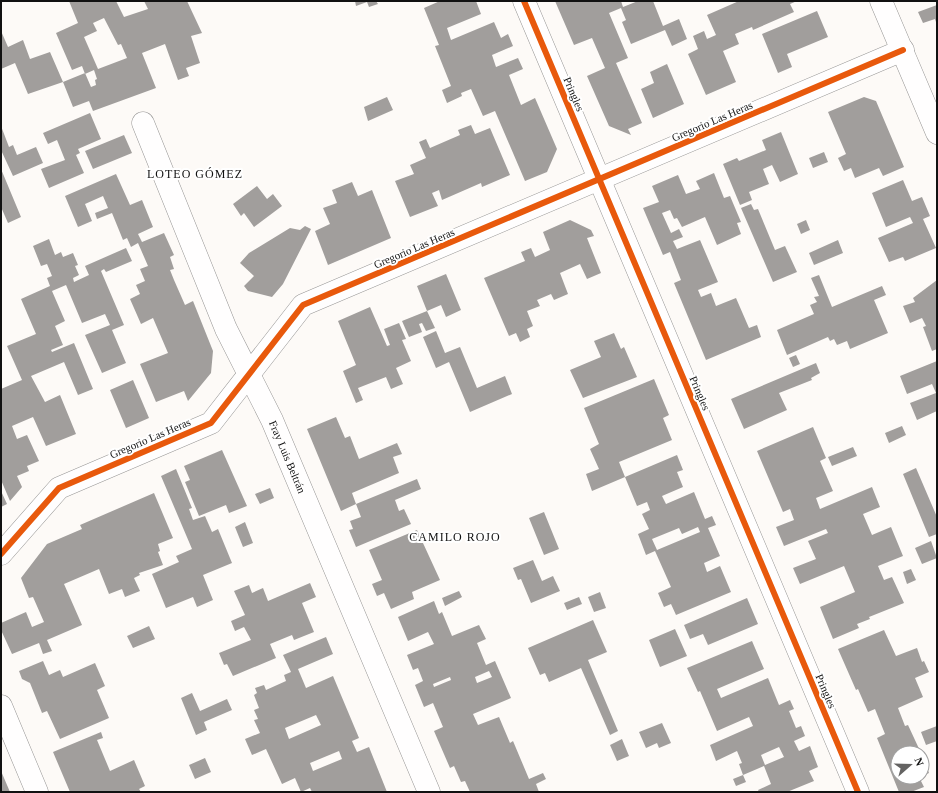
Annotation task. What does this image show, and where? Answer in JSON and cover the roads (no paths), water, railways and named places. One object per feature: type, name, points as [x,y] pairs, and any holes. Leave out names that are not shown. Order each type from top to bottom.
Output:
[{"type":"street","name":"Pringles","points":[[524,1],[858,792]]},
{"type":"street","points":[[882,1],[937,133]]},
{"type":"street","name":"Gregorio Las Heras","points":[[1,554],[59,488],[211,423],[303,306],[903,50]]},
{"type":"street","name":"Fray Luis Beltrán","points":[[143,123],[226,328],[272,420],[429,792]]},
{"type":"street","points":[[1,706],[37,792]]},
{"type":"district","name":"LOTEO GÓMEZ","points":[[195,174]]},
{"type":"district","name":"CAMILO ROJO","points":[[455,537]]}]
